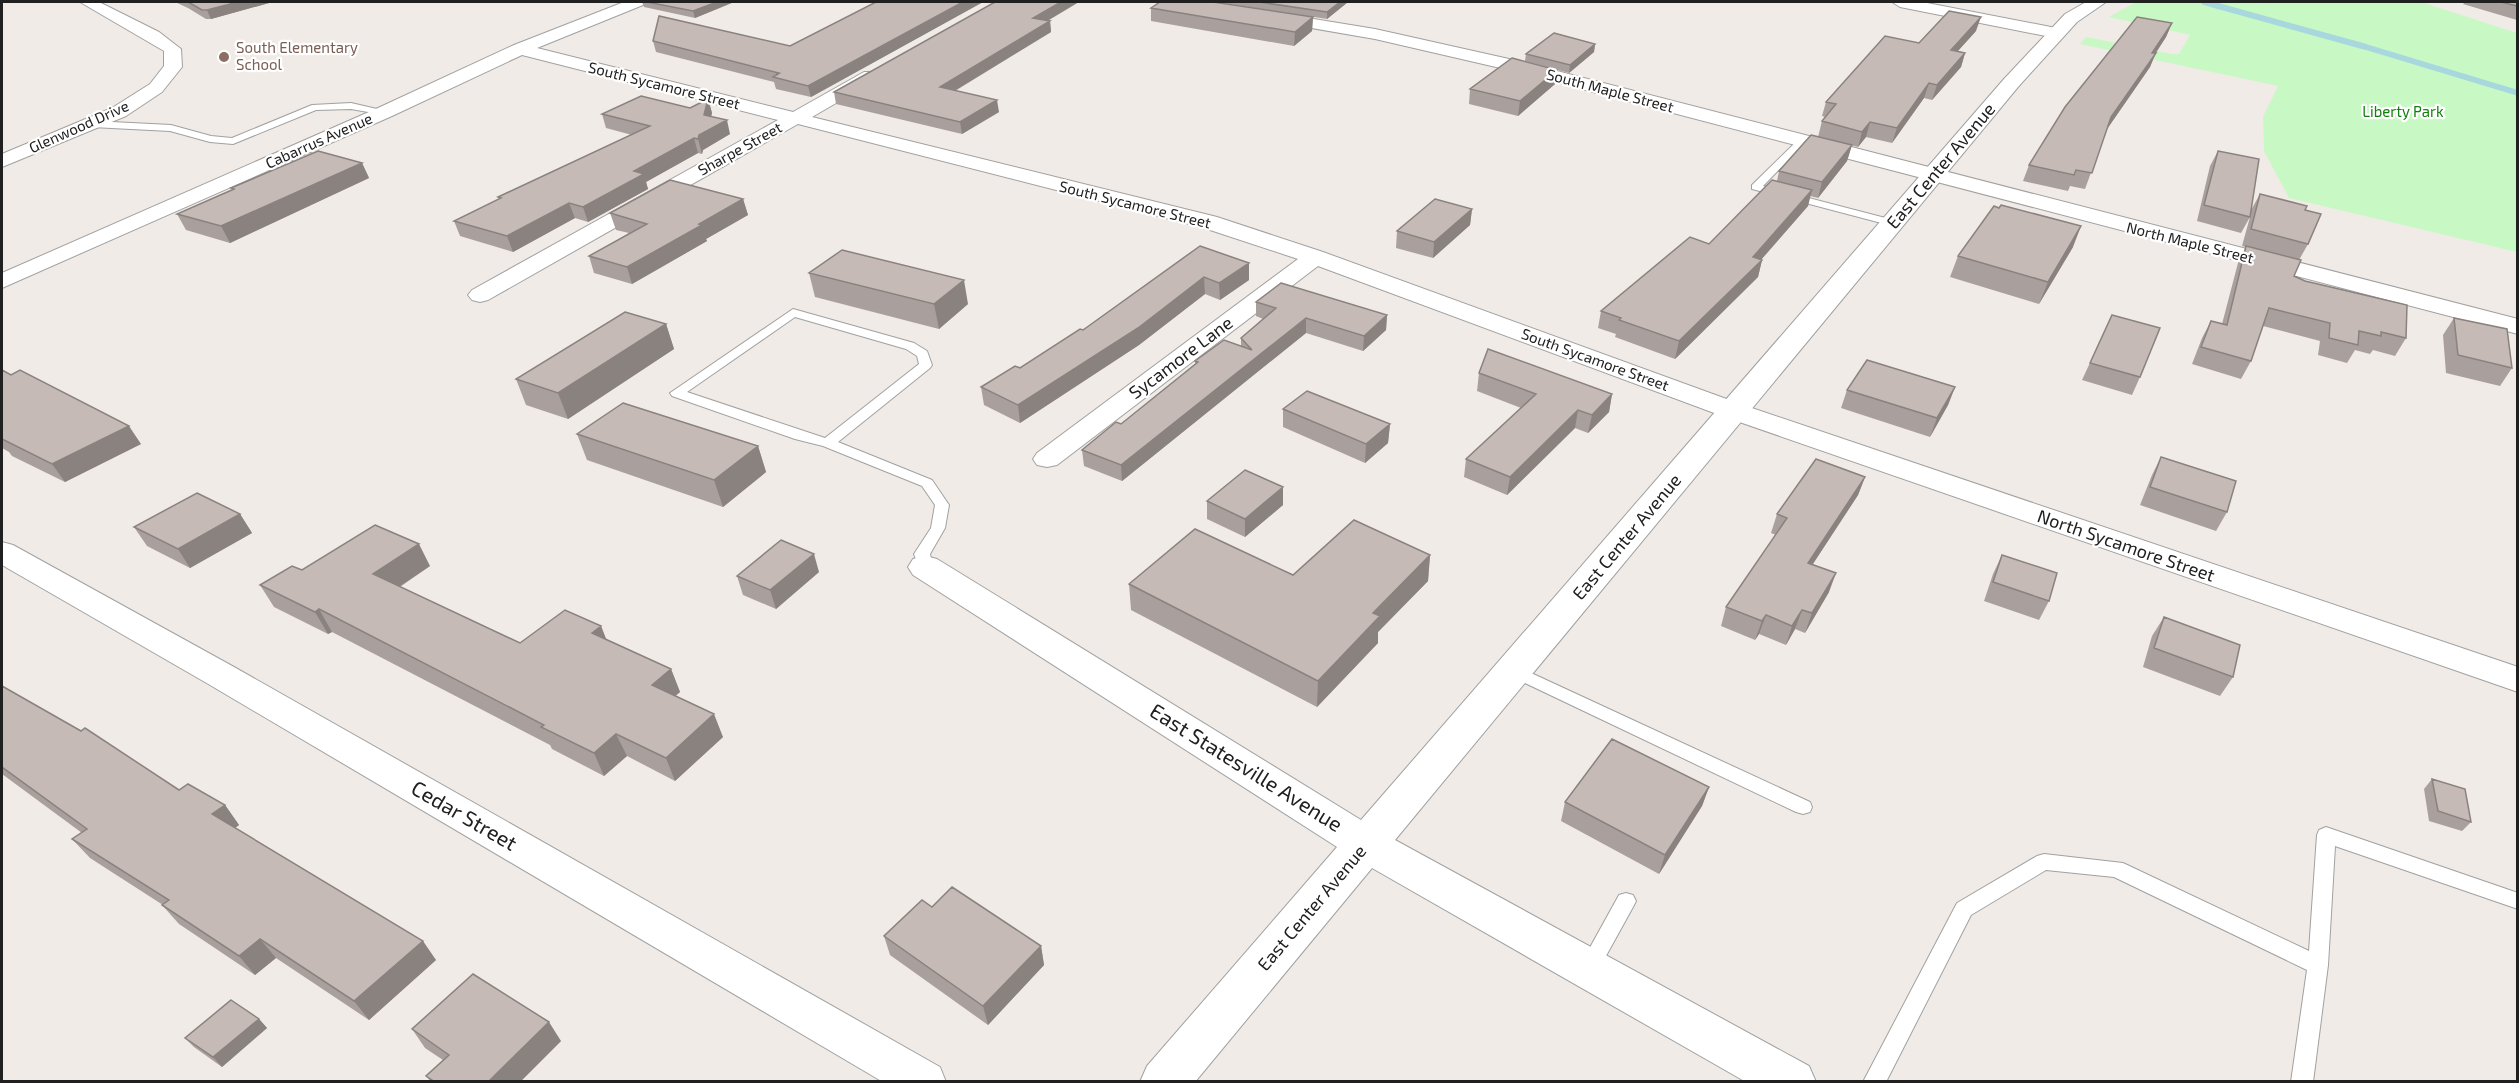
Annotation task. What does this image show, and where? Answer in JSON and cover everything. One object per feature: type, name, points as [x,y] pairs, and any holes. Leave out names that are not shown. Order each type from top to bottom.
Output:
[{"type":"street","name":"Glenwood Drive","points":[[2,161],[119,112],[156,88],[173,67],[172,49],[153,36],[88,2]]},
{"type":"street","name":"Cabarrus Avenue","points":[[2,281],[385,112],[520,49],[637,2]]},
{"type":"street","points":[[1900,2],[2056,33]]},
{"type":"street","name":"East Center Avenue","points":[[1164,1082],[1932,176],[2056,33],[2071,18],[2097,2]]},
{"type":"street","name":"South Maple Street","points":[[1248,13],[1375,34],[1453,50],[1932,176]]},
{"type":"street","name":"South Sycamore Street","points":[[520,49],[1209,222],[1315,257],[1734,411]]},
{"type":"street","name":"Sharpe Street","points":[[480,295],[887,66]]},
{"type":"street","name":"North Maple Street","points":[[1932,176],[2517,327]]},
{"type":"street","name":"Sycamore Lane","points":[[1047,459],[1315,257]]},
{"type":"street","name":"North Sycamore Street","points":[[1734,411],[2517,680]]},
{"type":"street","name":"Cedar Street","points":[[2,552],[222,676],[924,1082]]},
{"type":"street","name":"East Statesville Avenue","points":[[925,567],[1366,844],[1792,1082]]},
{"type":"lane","points":[[92,124],[171,128],[210,139],[233,141],[315,107],[351,106],[385,112]]},
{"type":"lane","points":[[1801,142],[1756,187],[1893,223]]},
{"type":"lane","points":[[828,443],[926,365],[923,354],[910,346],[793,313],[677,393],[800,436],[828,443],[927,483],[942,505],[938,528],[922,554],[925,567]]},
{"type":"lane","points":[[1514,671],[1803,807]]},
{"type":"lane","points":[[2302,1082],[2318,965],[2326,835],[2517,901]]},
{"type":"lane","points":[[1874,1082],[1964,909],[2044,862],[2116,869],[2318,965]]},
{"type":"lane","points":[[1589,968],[1626,901]]},
{"type":"green space","name":"Liberty Park","points":[[2136,2],[2421,2],[2517,33],[2517,252],[2289,198],[2264,151],[2263,117],[2278,86],[2080,44],[2086,37],[2179,54],[2190,35],[2109,17]]},
{"type":"building","points":[[188,2],[238,2],[202,10]]},
{"type":"building","points":[[647,2],[717,2],[693,11]]},
{"type":"building","points":[[876,2],[963,2],[808,86],[773,77],[779,73],[653,41],[659,16],[790,46]]},
{"type":"building","points":[[995,2],[1061,2],[1033,18],[1050,21],[940,87],[997,100],[960,122],[834,92]]},
{"type":"building","points":[[1160,2],[1213,2],[1313,17],[1295,32],[1151,8]]},
{"type":"building","points":[[1259,2],[1340,2],[1327,12]]},
{"type":"building","points":[[2501,2],[2517,2],[2517,6]]},
{"type":"building","points":[[1949,11],[1981,17],[1951,50],[1965,53],[1937,85],[1929,83],[1897,128],[1870,122],[1862,132],[1822,121],[1836,104],[1826,102],[1885,36],[1919,43]]},
{"type":"building","points":[[2137,17],[2172,23],[2152,53],[2156,53],[2111,117],[2092,173],[2076,170],[2074,175],[2029,165],[2065,107]]},
{"type":"building","points":[[1554,33],[1595,44],[1570,65],[1526,54]]},
{"type":"building","points":[[1512,58],[1557,70],[1520,101],[1470,89]]},
{"type":"building","points":[[641,96],[690,108],[708,99],[704,115],[727,120],[699,135],[698,139],[694,138],[634,171],[644,174],[583,207],[569,203],[507,236],[454,221],[501,198],[498,197],[650,126],[602,114]]},
{"type":"building","points":[[1811,135],[1852,145],[1822,182],[1779,171]]},
{"type":"building","points":[[318,151],[362,163],[221,226],[177,214],[234,189],[231,188]]},
{"type":"building","points":[[2218,151],[2259,159],[2250,217],[2204,205]]},
{"type":"building","points":[[670,180],[743,199],[627,267],[589,256],[647,224],[610,213]]},
{"type":"building","points":[[1772,180],[1812,190],[1753,257],[1762,260],[1679,341],[1619,320],[1621,318],[1601,311],[1690,237],[1709,244]]},
{"type":"building","points":[[2260,194],[2307,206],[2305,210],[2321,214],[2308,244],[2251,229]]},
{"type":"building","points":[[1435,199],[1472,209],[1434,242],[1397,231]]},
{"type":"building","points":[[2001,205],[2081,226],[2048,282],[1958,256],[1994,206],[1999,208]]},
{"type":"building","points":[[1200,246],[1249,263],[1219,283],[1204,277],[1138,328],[1018,405],[981,387],[1015,366],[1020,368],[1080,329],[1083,330]]},
{"type":"building","points":[[2246,246],[2301,260],[2294,276],[2305,281],[2407,305],[2406,338],[2381,332],[2381,336],[2359,331],[2358,345],[2329,338],[2330,323],[2269,308],[2251,361],[2201,347],[2211,321],[2227,325]]},
{"type":"building","points":[[842,250],[964,280],[934,304],[809,273]]},
{"type":"building","points":[[1281,283],[1387,315],[1364,336],[1306,318],[1121,465],[1082,450],[1116,422],[1121,424],[1198,362],[1195,361],[1224,340],[1252,350],[1241,338],[1276,308],[1256,302]]},
{"type":"building","points":[[625,312],[666,324],[558,393],[516,379]]},
{"type":"building","points":[[2112,315],[2160,328],[2140,377],[2090,363]]},
{"type":"building","points":[[2454,318],[2507,329],[2512,368],[2458,355]]},
{"type":"building","points":[[1488,349],[1612,394],[1592,415],[1578,410],[1510,477],[1466,459],[1536,394],[1479,373]]},
{"type":"building","points":[[1867,360],[1955,387],[1937,418],[1847,390]]},
{"type":"building","points":[[2,370],[11,375],[20,370],[129,426],[52,464],[2,439]]},
{"type":"building","points":[[1307,391],[1390,424],[1366,444],[1283,409]]},
{"type":"building","points":[[623,403],[758,446],[714,480],[577,434]]},
{"type":"building","points":[[2161,457],[2236,481],[2227,512],[2150,487]]},
{"type":"building","points":[[1816,459],[1865,477],[1808,563],[1836,573],[1812,613],[1802,610],[1792,626],[1766,615],[1762,621],[1726,607],[1787,518],[1777,514]]},
{"type":"building","points":[[1245,470],[1283,487],[1245,519],[1207,501]]},
{"type":"building","points":[[197,493],[240,514],[178,549],[134,527]]},
{"type":"building","points":[[1354,520],[1430,555],[1373,613],[1380,616],[1318,681],[1129,584],[1195,529],[1293,575]]},
{"type":"building","points":[[375,525],[419,544],[373,574],[520,643],[565,610],[601,626],[592,633],[671,669],[652,685],[714,714],[666,758],[616,734],[594,753],[319,609],[315,612],[260,585],[292,566],[302,570]]},
{"type":"building","points":[[781,540],[814,554],[770,590],[737,576]]},
{"type":"building","points":[[2002,555],[2057,573],[2049,601],[1993,582]]},
{"type":"building","points":[[2164,617],[2240,645],[2233,677],[2154,648]]},
{"type":"building","points":[[2,686],[81,731],[85,728],[179,790],[188,784],[225,805],[212,814],[423,941],[354,1001],[260,939],[239,956],[162,905],[169,900],[72,839],[87,829],[2,767]]},
{"type":"building","points":[[1612,739],[1709,787],[1665,855],[1565,802]]},
{"type":"building","points":[[2432,779],[2465,789],[2471,822],[2438,811]]},
{"type":"building","points":[[952,887],[1041,946],[983,1006],[884,936],[922,900],[932,907]]},
{"type":"building","points":[[473,974],[549,1022],[488,1082],[435,1082],[426,1076],[449,1055],[412,1029]]},
{"type":"building","points":[[231,1000],[259,1019],[213,1057],[185,1038]]},
{"type":"waterway","points":[[2204,2],[2366,47],[2518,93]]},
{"type":"place","name":"South Elementary School","points":[[224,57]]}]
